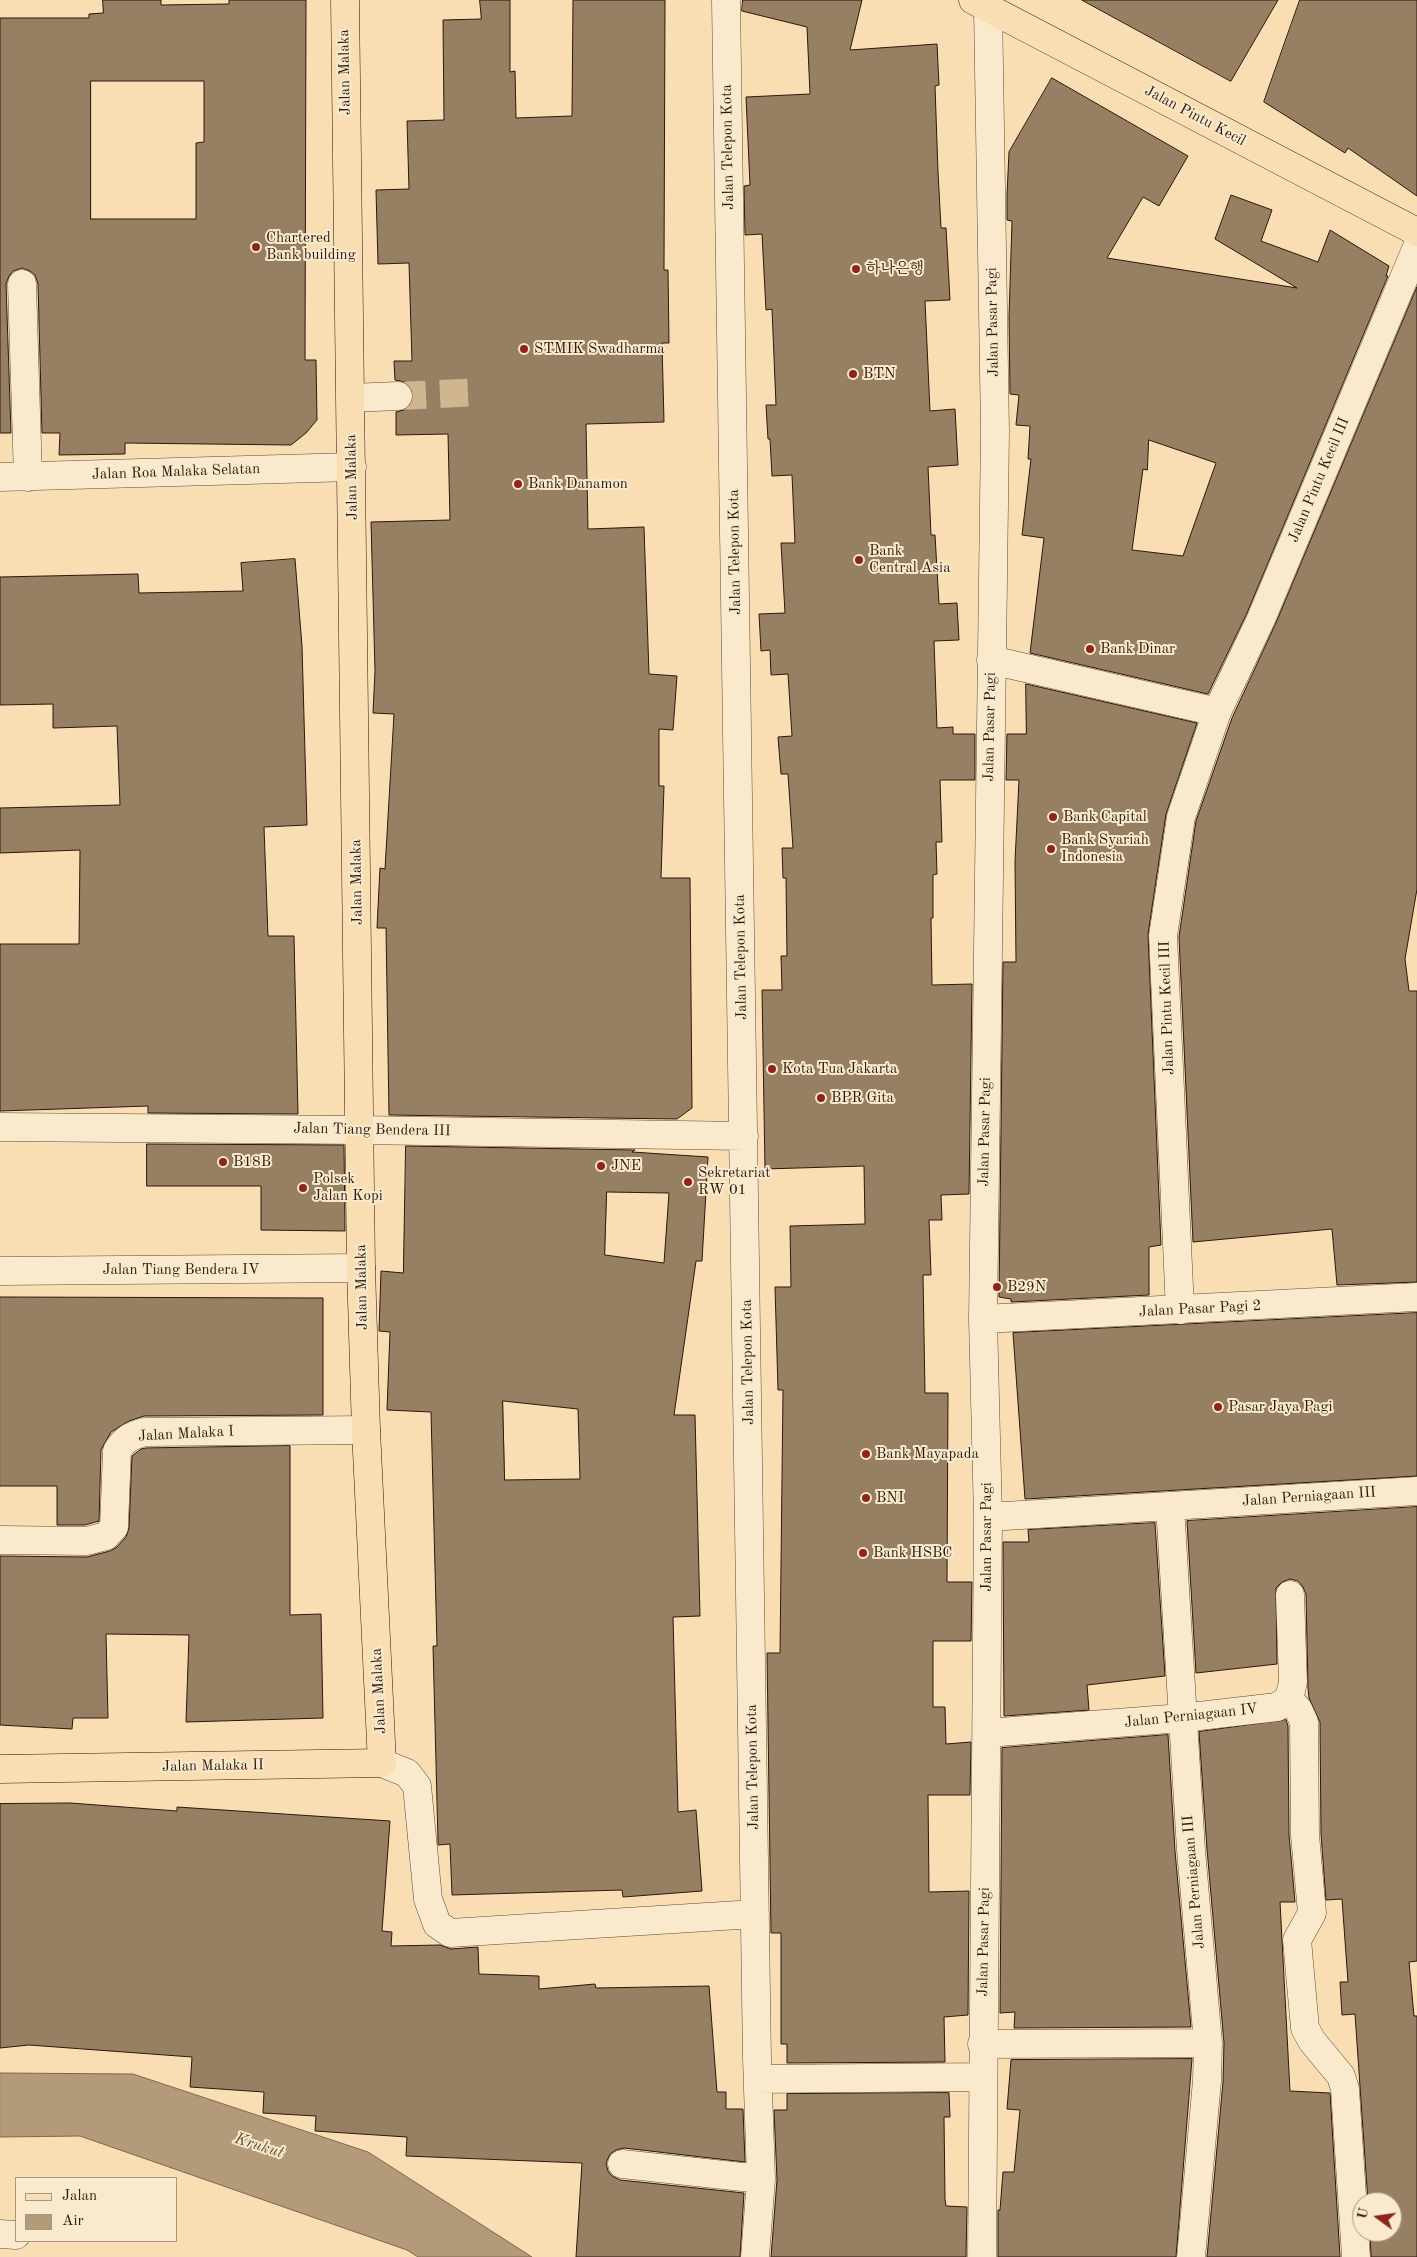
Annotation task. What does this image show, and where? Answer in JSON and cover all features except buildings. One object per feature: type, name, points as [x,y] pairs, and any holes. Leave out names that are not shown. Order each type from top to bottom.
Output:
[{"type":"main road","name":"Jalan Malaka","points":[[346,0],[361,1268],[366,1430],[382,1763]]},
{"type":"main road","name":"Jalan Pintu Kecil","points":[[980,4],[1417,232]]},
{"type":"main road","name":"Jalan Malaka II","points":[[0,1769],[382,1763]]},
{"type":"street","name":"Jalan Telepon Kota","points":[[726,0],[761,2179],[755,2257]]},
{"type":"street","name":"Jalan Pasar Pagi","points":[[980,4],[994,431],[983,1319],[988,1517],[982,2044],[982,2257]]},
{"type":"street","name":"Jalan Pintu Kecil III","points":[[1180,1310],[1163,936],[1181,818],[1217,712],[1261,619],[1417,247]]},
{"type":"street","points":[[22,284],[28,477]]},
{"type":"street","points":[[351,398],[398,396]]},
{"type":"street","name":"Jalan Roa Malaka Selatan","points":[[0,478],[352,467]]},
{"type":"street","points":[[991,660],[1217,712]]},
{"type":"street","name":"Jalan Tiang Bendera III","points":[[0,1127],[744,1136]]},
{"type":"street","name":"Jalan Tiang Bendera IV","points":[[0,1271],[361,1268]]},
{"type":"street","name":"Jalan Pasar Pagi 2","points":[[983,1319],[1417,1297]]},
{"type":"street","name":"Jalan Malaka I","points":[[0,1540],[88,1541],[106,1536],[114,1527],[117,1451],[122,1442],[129,1437],[144,1432],[366,1430]]},
{"type":"street","name":"Jalan Perniagaan III","points":[[988,1517],[1417,1491]]},
{"type":"street","name":"Jalan Perniagaan III","points":[[1170,1506],[1191,1850],[1208,2043],[1207,2081],[1191,2257]]},
{"type":"street","points":[[1290,1595],[1293,1682],[1290,1700],[1298,1709],[1304,1722],[1305,1835],[1312,1913],[1297,1940],[1305,2028],[1312,2041],[1341,2076],[1346,2089],[1356,2257]]},
{"type":"street","name":"Jalan Perniagaan IV","points":[[987,1733],[1182,1718],[1277,1707],[1290,1700]]},
{"type":"street","name":"Jalan Malaka II","points":[[382,1763],[407,1773],[417,1786],[428,1899],[437,1924],[450,1933],[756,1914]]},
{"type":"street","points":[[982,2044],[1208,2043]]},
{"type":"street","points":[[758,2079],[982,2077]]},
{"type":"street","points":[[622,2164],[761,2179]]},
{"type":"street","points":[[0,2234],[15,2235]]},
{"type":"water","name":"Krukut","points":[[0,2073],[133,2074],[368,2152],[532,2257],[418,2257],[407,2250],[80,2136],[0,2137]]},
{"type":"tunnel","points":[[398,396],[481,392]]},
{"type":"place","name":"Chartered Bank building","points":[[256,247]]},
{"type":"place","name":"하나은행","points":[[856,269]]},
{"type":"place","name":"STMIK Swadharma","points":[[524,349]]},
{"type":"place","name":"BTN","points":[[853,374]]},
{"type":"place","name":"Bank Danamon","points":[[518,484]]},
{"type":"place","name":"Bank Central Asia","points":[[859,560]]},
{"type":"place","name":"Bank Dinar","points":[[1090,649]]},
{"type":"place","name":"Bank Capital","points":[[1053,817]]},
{"type":"place","name":"Bank Syariah Indonesia","points":[[1051,849]]},
{"type":"place","name":"Kota Tua Jakarta","points":[[772,1069]]},
{"type":"place","name":"BPR Gita","points":[[821,1098]]},
{"type":"place","name":"B18B","points":[[223,1162]]},
{"type":"place","name":"JNE","points":[[601,1166]]},
{"type":"place","name":"Sekretariat RW 01","points":[[688,1182]]},
{"type":"place","name":"Polsek Jalan Kopi","points":[[303,1188]]},
{"type":"place","name":"B29N","points":[[997,1287]]},
{"type":"place","name":"Pasar Jaya Pagi","points":[[1218,1407]]},
{"type":"place","name":"Bank Mayapada","points":[[866,1454]]},
{"type":"place","name":"BNI","points":[[866,1498]]},
{"type":"place","name":"Bank HSBC","points":[[863,1553]]}]
